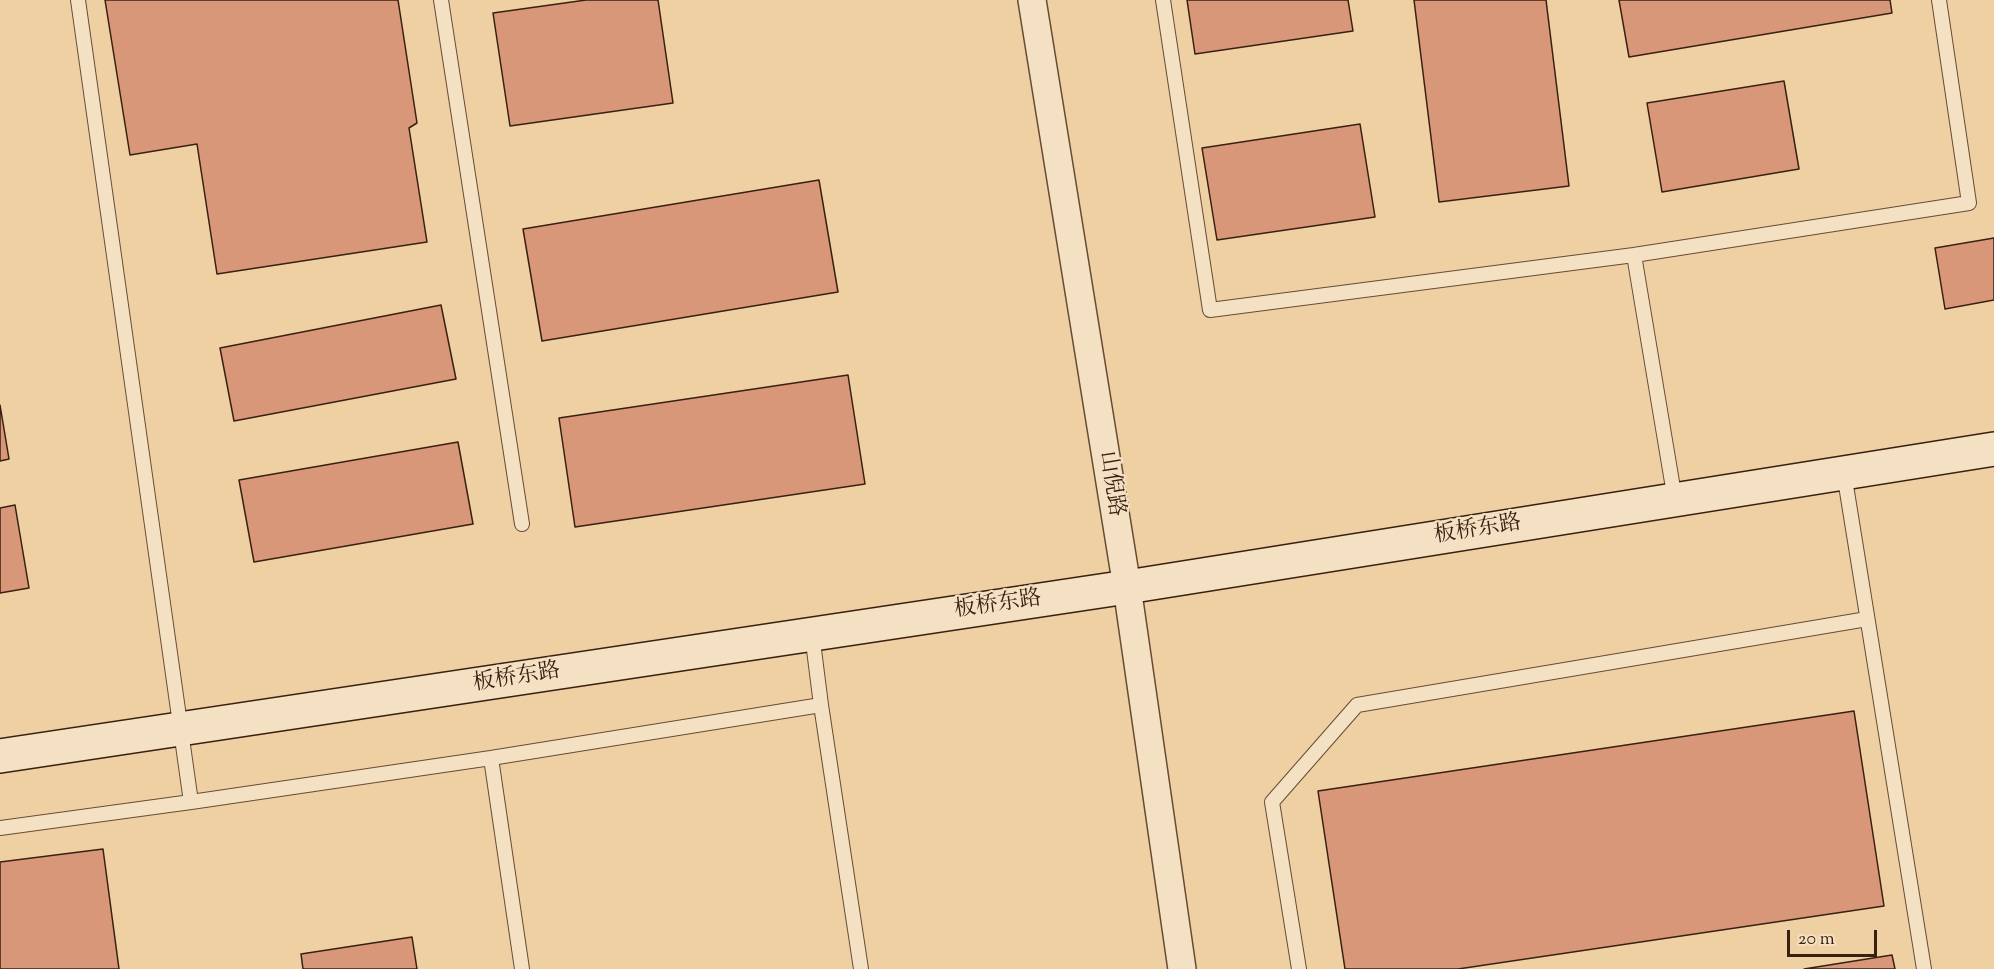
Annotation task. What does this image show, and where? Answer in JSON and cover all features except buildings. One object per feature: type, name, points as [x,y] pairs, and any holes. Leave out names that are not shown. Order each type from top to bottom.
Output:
[{"type":"street","name":"山倪路","points":[[1032,0],[1127,587],[1182,969]]},
{"type":"street","name":"板桥东路","points":[[0,756],[1127,587],[1994,449]]},
{"type":"lane","points":[[78,0],[191,802]]},
{"type":"lane","points":[[441,0],[522,525]]},
{"type":"lane","points":[[1163,0],[1210,310],[1634,255],[1969,203],[1939,0]]},
{"type":"lane","points":[[1634,255],[1675,500]]},
{"type":"lane","points":[[1844,473],[1924,969]]},
{"type":"lane","points":[[1299,969],[1272,802],[1357,705],[1868,619]]},
{"type":"lane","points":[[812,634],[861,969]]},
{"type":"lane","points":[[0,828],[491,758],[821,705]]},
{"type":"lane","points":[[491,758],[522,969]]}]
